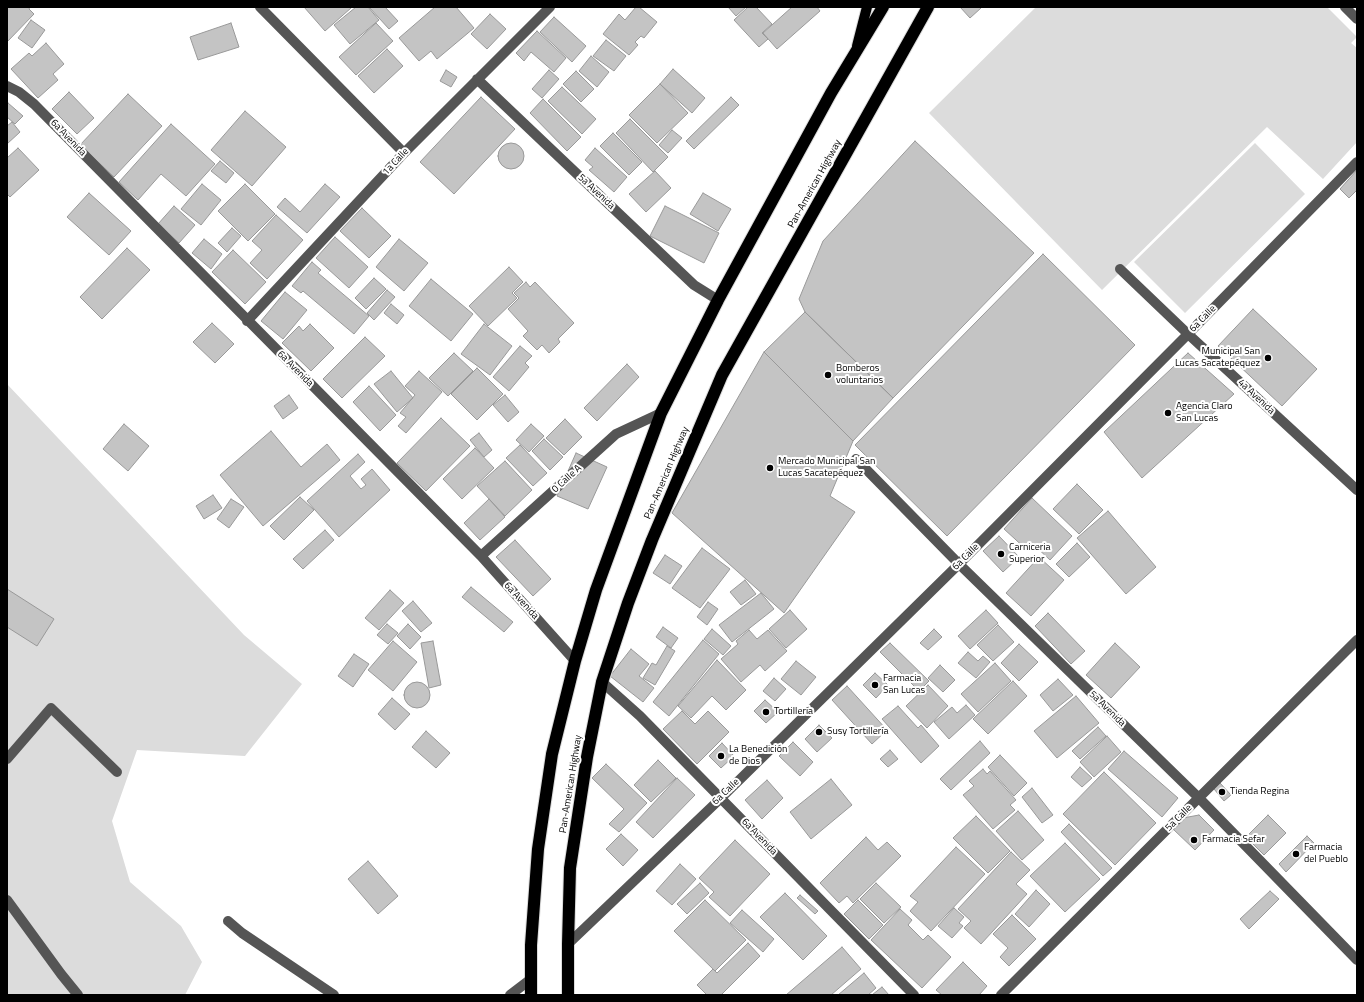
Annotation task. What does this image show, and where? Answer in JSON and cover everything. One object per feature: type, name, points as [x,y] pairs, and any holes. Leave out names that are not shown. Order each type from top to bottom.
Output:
[{"type":"highway","points":[[531,995],[531,945],[538,849],[552,754],[575,661],[596,590],[661,413],[718,300],[831,93],[883,7]]},
{"type":"highway","name":"Pan-American Highway","points":[[568,995],[570,868],[602,682],[628,603],[652,540],[722,374],[928,7]]},
{"type":"main road","points":[[855,52],[867,7]]},
{"type":"street","points":[[260,7],[404,153]]},
{"type":"street","name":"1a Calle","points":[[247,321],[404,153],[550,7]]},
{"type":"street","points":[[1345,7],[1357,19]]},
{"type":"street","name":"5a Avenida","points":[[477,79],[694,285],[718,300]]},
{"type":"street","name":"6a Avenida","points":[[7,86],[19,92],[34,104],[481,556],[575,661]]},
{"type":"street","name":"6a Calle","points":[[568,944],[721,798],[959,564],[1357,162]]},
{"type":"street","name":"4a Avenida","points":[[1120,269],[1357,490]]},
{"type":"street","name":"0 Calle A","points":[[481,556],[616,434],[661,413]]},
{"type":"street","name":"5a Avenida","points":[[856,459],[959,564],[1199,798],[1357,960]]},
{"type":"street","name":"5a Calle","points":[[1001,995],[1357,640]]},
{"type":"street","name":"6a Avenida","points":[[602,682],[640,716],[914,995]]},
{"type":"street","points":[[7,759],[51,708],[117,772]]},
{"type":"street","points":[[7,900],[78,995]]},
{"type":"street","points":[[228,921],[242,933],[334,995]]},
{"type":"street","points":[[510,995],[531,979]]},
{"type":"shaded area","points":[[1036,7],[1327,7],[1357,37],[1351,43],[1357,48],[1357,142],[1323,179],[1267,127],[1102,290],[929,113]]},
{"type":"shaded area","points":[[1255,143],[1305,194],[1185,313],[1134,262]]},
{"type":"shaded area","points":[[7,384],[244,635],[302,684],[245,756],[137,750],[112,821],[130,882],[181,926],[202,962],[185,995],[7,995]]},
{"type":"building","points":[[7,7],[30,7],[29,9],[34,14],[7,42]]},
{"type":"building","points":[[304,7],[350,7],[351,8],[325,31]]},
{"type":"building","points":[[356,7],[368,7],[379,20],[350,44],[334,25]]},
{"type":"building","points":[[369,7],[385,7],[398,21],[389,29]]},
{"type":"building","points":[[435,7],[456,7],[474,28],[437,59],[431,51],[419,61],[399,38]]},
{"type":"building","points":[[636,7],[639,7],[657,22],[644,38],[641,36],[635,42],[638,45],[629,55],[603,34],[619,14],[625,20]]},
{"type":"building","points":[[728,7],[746,7],[736,16]]},
{"type":"building","points":[[748,7],[756,7],[772,24],[762,33],[768,39],[759,47],[734,20]]},
{"type":"building","points":[[792,7],[817,7],[820,11],[777,49],[763,33]]},
{"type":"building","points":[[960,7],[980,7],[981,8],[970,18]]},
{"type":"building","points":[[490,14],[506,29],[487,49],[471,34]]},
{"type":"building","points":[[554,17],[586,46],[572,62],[540,32]]},
{"type":"building","points":[[31,20],[45,30],[32,48],[18,38]]},
{"type":"building","points":[[231,23],[239,47],[198,60],[190,37]]},
{"type":"building","points":[[376,23],[393,41],[356,75],[339,57]]},
{"type":"building","points":[[537,31],[566,58],[554,72],[531,52],[524,61],[516,53]]},
{"type":"building","points":[[606,40],[626,56],[614,71],[593,56]]},
{"type":"building","points":[[46,43],[64,64],[53,74],[58,80],[38,98],[11,69],[29,53],[32,56]]},
{"type":"building","points":[[387,49],[403,66],[374,93],[358,76]]},
{"type":"building","points":[[591,56],[609,72],[597,87],[579,71]]},
{"type":"building","points":[[673,69],[705,98],[692,113],[660,84]]},
{"type":"building","points":[[446,70],[457,77],[451,87],[440,81]]},
{"type":"building","points":[[549,70],[559,79],[542,98],[532,89]]},
{"type":"building","points":[[576,71],[594,89],[581,102],[563,84]]},
{"type":"building","points":[[660,84],[688,113],[657,143],[629,115]]},
{"type":"building","points":[[562,87],[596,119],[582,134],[548,101]]},
{"type":"building","points":[[69,92],[94,118],[77,134],[52,109]]},
{"type":"building","points":[[128,94],[162,126],[114,177],[80,145]]},
{"type":"building","points":[[481,97],[515,129],[454,194],[420,162]]},
{"type":"building","points":[[731,97],[739,105],[694,149],[686,141]]},
{"type":"building","points":[[543,99],[581,137],[567,151],[530,113]]},
{"type":"building","points":[[8,103],[23,116],[15,124],[7,117]]},
{"type":"building","points":[[245,111],[286,147],[252,186],[211,150]]},
{"type":"building","points":[[630,119],[668,157],[653,172],[616,133]]},
{"type":"building","points":[[12,122],[20,132],[7,144],[7,126]]},
{"type":"building","points":[[171,124],[215,164],[186,196],[161,174],[138,200],[119,182]]},
{"type":"building","points":[[672,130],[682,138],[668,153],[659,145]]},
{"type":"building","points":[[613,133],[642,162],[629,175],[600,146]]},
{"type":"building","points":[[915,141],[1034,253],[893,398],[805,312],[799,299],[823,241]]},
{"type":"building","points":[[511,143],[520,147],[524,156],[520,165],[511,169],[502,165],[498,156],[502,147]]},
{"type":"building","points":[[18,148],[39,170],[10,197],[7,194],[7,158]]},
{"type":"building","points":[[595,148],[627,177],[614,192],[589,170],[593,167],[585,160]]},
{"type":"building","points":[[220,161],[234,173],[226,183],[211,171]]},
{"type":"building","points":[[1357,170],[1357,190],[1349,198],[1340,189]]},
{"type":"building","points":[[655,171],[671,188],[646,212],[629,194]]},
{"type":"building","points":[[202,184],[221,200],[201,225],[181,209]]},
{"type":"building","points":[[245,184],[275,214],[248,241],[218,211]]},
{"type":"building","points":[[325,184],[340,197],[307,233],[277,207],[285,198],[300,212]]},
{"type":"building","points":[[89,193],[131,231],[109,255],[67,217]]},
{"type":"building","points":[[703,193],[731,209],[718,231],[690,214]]},
{"type":"building","points":[[174,206],[195,225],[179,243],[158,224]]},
{"type":"building","points":[[665,206],[719,233],[704,263],[650,236]]},
{"type":"building","points":[[362,208],[391,236],[369,258],[340,231]]},
{"type":"building","points":[[276,215],[303,240],[267,279],[250,263],[262,250],[252,241]]},
{"type":"building","points":[[232,228],[241,236],[227,252],[218,243]]},
{"type":"building","points":[[335,237],[368,267],[349,288],[316,258]]},
{"type":"building","points":[[204,239],[222,254],[211,269],[192,253]]},
{"type":"building","points":[[399,239],[428,263],[404,291],[376,267]]},
{"type":"building","points":[[127,248],[150,270],[102,319],[80,297]]},
{"type":"building","points":[[233,250],[266,282],[245,304],[212,272]]},
{"type":"building","points":[[1043,254],[1135,345],[947,536],[855,445]]},
{"type":"building","points":[[312,262],[321,270],[318,273],[369,316],[354,334],[303,291],[301,293],[292,286]]},
{"type":"building","points":[[509,267],[523,282],[512,293],[517,298],[488,326],[469,306]]},
{"type":"building","points":[[374,278],[386,289],[366,309],[355,298]]},
{"type":"building","points":[[431,279],[473,314],[451,341],[409,306]]},
{"type":"building","points":[[526,282],[530,287],[535,282],[574,323],[558,339],[560,342],[549,353],[542,345],[537,350],[523,336],[528,331],[508,309],[519,298],[514,293]]},
{"type":"building","points":[[387,290],[395,297],[374,320],[367,313]]},
{"type":"building","points":[[285,292],[307,310],[283,339],[261,321]]},
{"type":"building","points":[[391,304],[404,315],[397,324],[384,313]]},
{"type":"building","name":"Municipal San Lucas Sacatepéquez","points":[[1253,309],[1317,369],[1282,406],[1218,346]]},
{"type":"building","name":"Bomberos voluntarios","points":[[805,312],[893,398],[853,441],[764,352]]},
{"type":"building","points":[[212,323],[234,344],[215,363],[193,342]]},
{"type":"building","points":[[310,324],[334,348],[311,371],[282,343],[299,326],[303,331]]},
{"type":"building","points":[[484,324],[512,346],[490,375],[461,354]]},
{"type":"building","points":[[365,337],[385,356],[342,398],[323,379]]},
{"type":"building","points":[[520,346],[532,356],[525,363],[529,367],[509,391],[493,377]]},
{"type":"building","name":"Mercado Municipal San Lucas Sacatepéquez","points":[[764,352],[853,441],[830,496],[855,512],[784,613],[672,513]]},
{"type":"building","points":[[454,353],[473,371],[448,396],[429,378]]},
{"type":"building","name":"Agencia Claro San Lucas","points":[[1188,353],[1234,394],[1142,478],[1104,432]]},
{"type":"building","points":[[627,364],[639,377],[597,421],[584,408]]},
{"type":"building","points":[[477,368],[503,394],[477,420],[451,394]]},
{"type":"building","points":[[391,371],[413,398],[397,412],[374,384]]},
{"type":"building","points":[[419,371],[442,392],[406,433],[398,426],[406,417],[400,413],[415,395],[405,386]]},
{"type":"building","points":[[369,386],[396,415],[380,431],[353,402]]},
{"type":"building","points":[[289,395],[298,408],[283,419],[274,406]]},
{"type":"building","points":[[505,395],[519,412],[508,422],[493,405]]},
{"type":"building","points":[[441,418],[470,446],[426,491],[397,463]]},
{"type":"building","points":[[565,419],[582,437],[564,455],[546,438]]},
{"type":"building","points":[[124,424],[149,446],[128,471],[103,449]]},
{"type":"building","points":[[531,424],[544,436],[529,452],[516,440]]},
{"type":"building","points":[[271,431],[301,467],[327,444],[340,460],[263,526],[220,475]]},
{"type":"building","points":[[479,433],[492,450],[484,457],[470,440]]},
{"type":"building","points":[[544,439],[563,457],[550,470],[532,451]]},
{"type":"building","points":[[520,445],[547,473],[533,486],[506,458]]},
{"type":"building","points":[[475,448],[494,468],[462,499],[443,479]]},
{"type":"building","points":[[576,453],[607,467],[588,509],[557,496]]},
{"type":"building","points":[[358,454],[365,462],[350,476],[361,489],[366,485],[361,479],[372,469],[390,490],[339,537],[307,501]]},
{"type":"building","points":[[505,461],[532,490],[505,516],[477,486]]},
{"type":"building","points":[[1077,484],[1103,510],[1079,534],[1053,509]]},
{"type":"building","points":[[213,495],[222,508],[204,519],[196,506]]},
{"type":"building","points":[[300,497],[314,510],[284,540],[270,526]]},
{"type":"building","points":[[1032,498],[1072,536],[1050,560],[1033,544],[1027,550],[1004,529]]},
{"type":"building","points":[[231,499],[244,507],[229,528],[217,519]]},
{"type":"building","points":[[489,499],[505,517],[480,540],[464,523]]},
{"type":"building","points":[[1108,511],[1156,567],[1126,594],[1077,538]]},
{"type":"building","points":[[325,530],[334,540],[303,569],[293,559]]},
{"type":"building","name":"Carniceria Superior","points":[[999,536],[1019,557],[1003,572],[983,551]]},
{"type":"building","points":[[515,540],[551,579],[533,596],[496,557]]},
{"type":"building","points":[[1077,543],[1090,557],[1069,577],[1056,564]]},
{"type":"building","points":[[702,548],[730,569],[700,608],[672,588]]},
{"type":"building","points":[[665,555],[682,566],[670,584],[653,573]]},
{"type":"building","points":[[1039,557],[1064,580],[1031,616],[1006,593]]},
{"type":"building","points":[[745,580],[756,594],[741,605],[730,592]]},
{"type":"building","points":[[471,587],[513,622],[504,632],[462,597]]},
{"type":"building","points":[[7,589],[54,619],[37,646],[7,627]]},
{"type":"building","points":[[390,590],[404,603],[379,630],[365,618]]},
{"type":"building","points":[[761,593],[774,609],[732,642],[719,625]]},
{"type":"building","points":[[413,601],[432,623],[421,632],[402,611]]},
{"type":"building","points":[[708,602],[718,609],[707,625],[697,617]]},
{"type":"building","points":[[790,610],[807,629],[786,648],[769,629]]},
{"type":"building","points":[[986,610],[998,623],[970,649],[958,636]]},
{"type":"building","points":[[1048,613],[1085,651],[1071,664],[1035,626]]},
{"type":"building","points":[[387,624],[398,633],[388,644],[377,635]]},
{"type":"building","points":[[408,624],[421,637],[410,649],[397,636]]},
{"type":"building","points":[[998,625],[1014,642],[993,661],[977,645]]},
{"type":"building","points":[[663,627],[678,638],[671,648],[656,637]]},
{"type":"building","points":[[712,629],[731,646],[723,655],[704,639]]},
{"type":"building","points":[[934,629],[942,637],[928,650],[920,643]]},
{"type":"building","points":[[749,630],[757,639],[768,630],[787,651],[765,671],[760,665],[741,682],[721,659],[738,644],[736,641]]},
{"type":"building","points":[[703,640],[719,654],[669,716],[653,702]]},
{"type":"building","points":[[393,641],[417,662],[393,691],[368,670]]},
{"type":"building","points":[[433,641],[441,685],[429,688],[421,643]]},
{"type":"building","points":[[890,643],[929,681],[919,691],[880,652]]},
{"type":"building","points":[[1115,643],[1140,667],[1111,698],[1086,675]]},
{"type":"building","points":[[1019,644],[1038,662],[1019,681],[1001,663]]},
{"type":"building","points":[[667,646],[675,651],[655,685],[643,678],[652,663],[656,665]]},
{"type":"building","points":[[631,649],[649,664],[639,676],[654,688],[643,702],[610,676]]},
{"type":"building","points":[[968,652],[978,661],[983,656],[990,662],[976,678],[958,663]]},
{"type":"building","points":[[354,654],[369,664],[353,687],[338,676]]},
{"type":"building","points":[[717,660],[746,690],[726,710],[712,696],[691,718],[678,706]]},
{"type":"building","points":[[796,661],[816,677],[801,695],[781,679]]},
{"type":"building","points":[[995,663],[1011,681],[978,712],[961,694]]},
{"type":"building","points":[[940,665],[955,680],[943,692],[928,678]]},
{"type":"building","name":"Farmacia San Lucas","points":[[875,673],[888,685],[876,698],[863,685]]},
{"type":"building","points":[[774,678],[786,689],[775,701],[763,691]]},
{"type":"building","points":[[1058,679],[1073,695],[1053,711],[1040,695]]},
{"type":"building","points":[[1013,681],[1027,696],[988,734],[973,719]]},
{"type":"building","points":[[417,682],[426,686],[430,695],[426,704],[417,708],[408,704],[404,695],[408,686]]},
{"type":"building","points":[[928,685],[948,706],[927,728],[906,706]]},
{"type":"building","points":[[847,686],[887,730],[872,744],[832,700]]},
{"type":"building","points":[[1076,696],[1099,723],[1057,758],[1034,731]]},
{"type":"building","points":[[392,698],[410,714],[395,730],[378,714]]},
{"type":"building","name":"Tortillería","points":[[765,700],[778,712],[766,723],[754,711]]},
{"type":"building","points":[[966,705],[975,715],[949,739],[934,722],[952,707],[957,713]]},
{"type":"building","points":[[898,706],[918,728],[921,725],[939,746],[921,763],[882,719]]},
{"type":"building","points":[[682,711],[695,724],[708,711],[729,732],[697,764],[663,729]]},
{"type":"building","name":"Susy Tortillería","points":[[819,725],[832,738],[817,752],[805,739]]},
{"type":"building","points":[[1098,727],[1106,736],[1080,759],[1072,751]]},
{"type":"building","points":[[426,731],[450,753],[436,768],[412,747]]},
{"type":"building","points":[[1107,736],[1121,752],[1094,777],[1080,762]]},
{"type":"building","points":[[980,741],[990,753],[951,790],[940,779]]},
{"type":"building","points":[[793,742],[813,762],[800,776],[779,756]]},
{"type":"building","name":"La Benedición de Dios","points":[[722,743],[734,756],[721,768],[709,756]]},
{"type":"building","points":[[890,750],[898,759],[888,767],[880,759]]},
{"type":"building","points":[[1124,751],[1178,798],[1162,817],[1108,769]]},
{"type":"building","points":[[1000,755],[1027,783],[1014,796],[988,767]]},
{"type":"building","points":[[658,760],[676,778],[651,802],[634,785]]},
{"type":"building","points":[[606,764],[647,803],[619,832],[609,824],[624,809],[592,778]]},
{"type":"building","points":[[1080,767],[1092,778],[1082,787],[1071,777]]},
{"type":"building","points":[[983,769],[987,774],[990,771],[1016,800],[1010,805],[1015,810],[993,829],[963,795],[974,786],[969,781]]},
{"type":"building","points":[[1104,772],[1156,823],[1115,865],[1063,814]]},
{"type":"building","points":[[677,778],[695,795],[653,838],[636,822]]},
{"type":"building","points":[[831,779],[852,805],[811,839],[790,812]]},
{"type":"building","points":[[767,780],[783,798],[762,819],[745,800]]},
{"type":"building","name":"Tienda Regina","points":[[1220,783],[1231,795],[1224,801],[1214,789]]},
{"type":"building","points":[[1032,788],[1053,815],[1042,823],[1022,797]]},
{"type":"building","points":[[1018,811],[1044,840],[1022,860],[996,831]]},
{"type":"building","name":"Farmacia Sefar","points":[[1199,815],[1214,830],[1195,850],[1173,829],[1183,818]]},
{"type":"building","points":[[1268,815],[1286,833],[1264,855],[1246,837]]},
{"type":"building","points":[[976,816],[1010,851],[988,873],[953,838]]},
{"type":"building","points":[[1069,824],[1112,868],[1103,876],[1061,832]]},
{"type":"building","points":[[621,834],[638,850],[623,866],[606,849]]},
{"type":"building","name":"Farmacia del Pueblo","points":[[1307,836],[1314,843],[1286,872],[1279,864]]},
{"type":"building","points":[[866,837],[878,850],[887,842],[901,856],[853,903],[847,896],[839,903],[820,883]]},
{"type":"building","points":[[735,840],[770,874],[730,916],[709,897],[714,892],[699,878]]},
{"type":"building","points":[[1065,843],[1100,879],[1065,912],[1030,876]]},
{"type":"building","points":[[956,847],[985,874],[931,931],[910,911],[918,902],[910,896]]},
{"type":"building","points":[[1011,852],[1030,870],[1016,884],[1027,894],[981,944],[964,928],[971,921],[958,909]]},
{"type":"building","points":[[368,861],[398,896],[378,914],[348,879]]},
{"type":"building","points":[[680,864],[696,879],[672,905],[656,891]]},
{"type":"building","points":[[700,883],[709,893],[687,914],[677,904]]},
{"type":"building","points":[[876,883],[901,907],[884,923],[860,899]]},
{"type":"building","points":[[1036,890],[1050,904],[1029,927],[1015,914]]},
{"type":"building","points":[[1270,891],[1279,899],[1249,929],[1240,919]]},
{"type":"building","points":[[785,893],[827,936],[803,960],[760,917]]},
{"type":"building","points":[[800,895],[818,911],[815,914],[797,898]]},
{"type":"building","points":[[705,900],[746,940],[715,971],[674,931]]},
{"type":"building","points":[[858,900],[883,925],[869,939],[844,914]]},
{"type":"building","points":[[954,908],[964,917],[959,923],[963,926],[952,938],[938,926]]},
{"type":"building","points":[[900,909],[912,920],[908,925],[923,940],[928,935],[951,957],[922,988],[871,940]]},
{"type":"building","points":[[742,910],[774,939],[763,952],[730,923]]},
{"type":"building","points":[[1012,915],[1036,939],[1009,966],[1000,957],[1008,948],[993,934]]},
{"type":"building","points":[[748,943],[760,956],[721,995],[707,995],[697,985],[713,969],[717,973]]},
{"type":"building","points":[[842,947],[861,969],[831,995],[786,995]]},
{"type":"building","points":[[963,962],[987,986],[979,995],[942,995],[936,990]]},
{"type":"building","points":[[864,973],[876,988],[868,995],[838,995]]},
{"type":"building","points":[[882,987],[889,995],[872,995]]},
{"type":"place","name":"Municipal San Lucas Sacatepéquez","points":[[1268,358]]},
{"type":"place","name":"Bomberos voluntarios","points":[[828,375]]},
{"type":"place","name":"Agencia Claro San Lucas","points":[[1168,413]]},
{"type":"place","name":"Mercado Municipal San Lucas Sacatepéquez","points":[[770,468]]},
{"type":"place","name":"Carniceria Superior","points":[[1001,554]]},
{"type":"place","name":"Farmacia San Lucas","points":[[875,685]]},
{"type":"place","name":"Tortillería","points":[[766,712]]},
{"type":"place","name":"Susy Tortillería","points":[[819,732]]},
{"type":"place","name":"La Benedición de Dios","points":[[721,756]]},
{"type":"place","name":"Tienda Regina","points":[[1222,792]]},
{"type":"place","name":"Farmacia Sefar","points":[[1194,840]]},
{"type":"place","name":"Farmacia del Pueblo","points":[[1296,854]]}]
